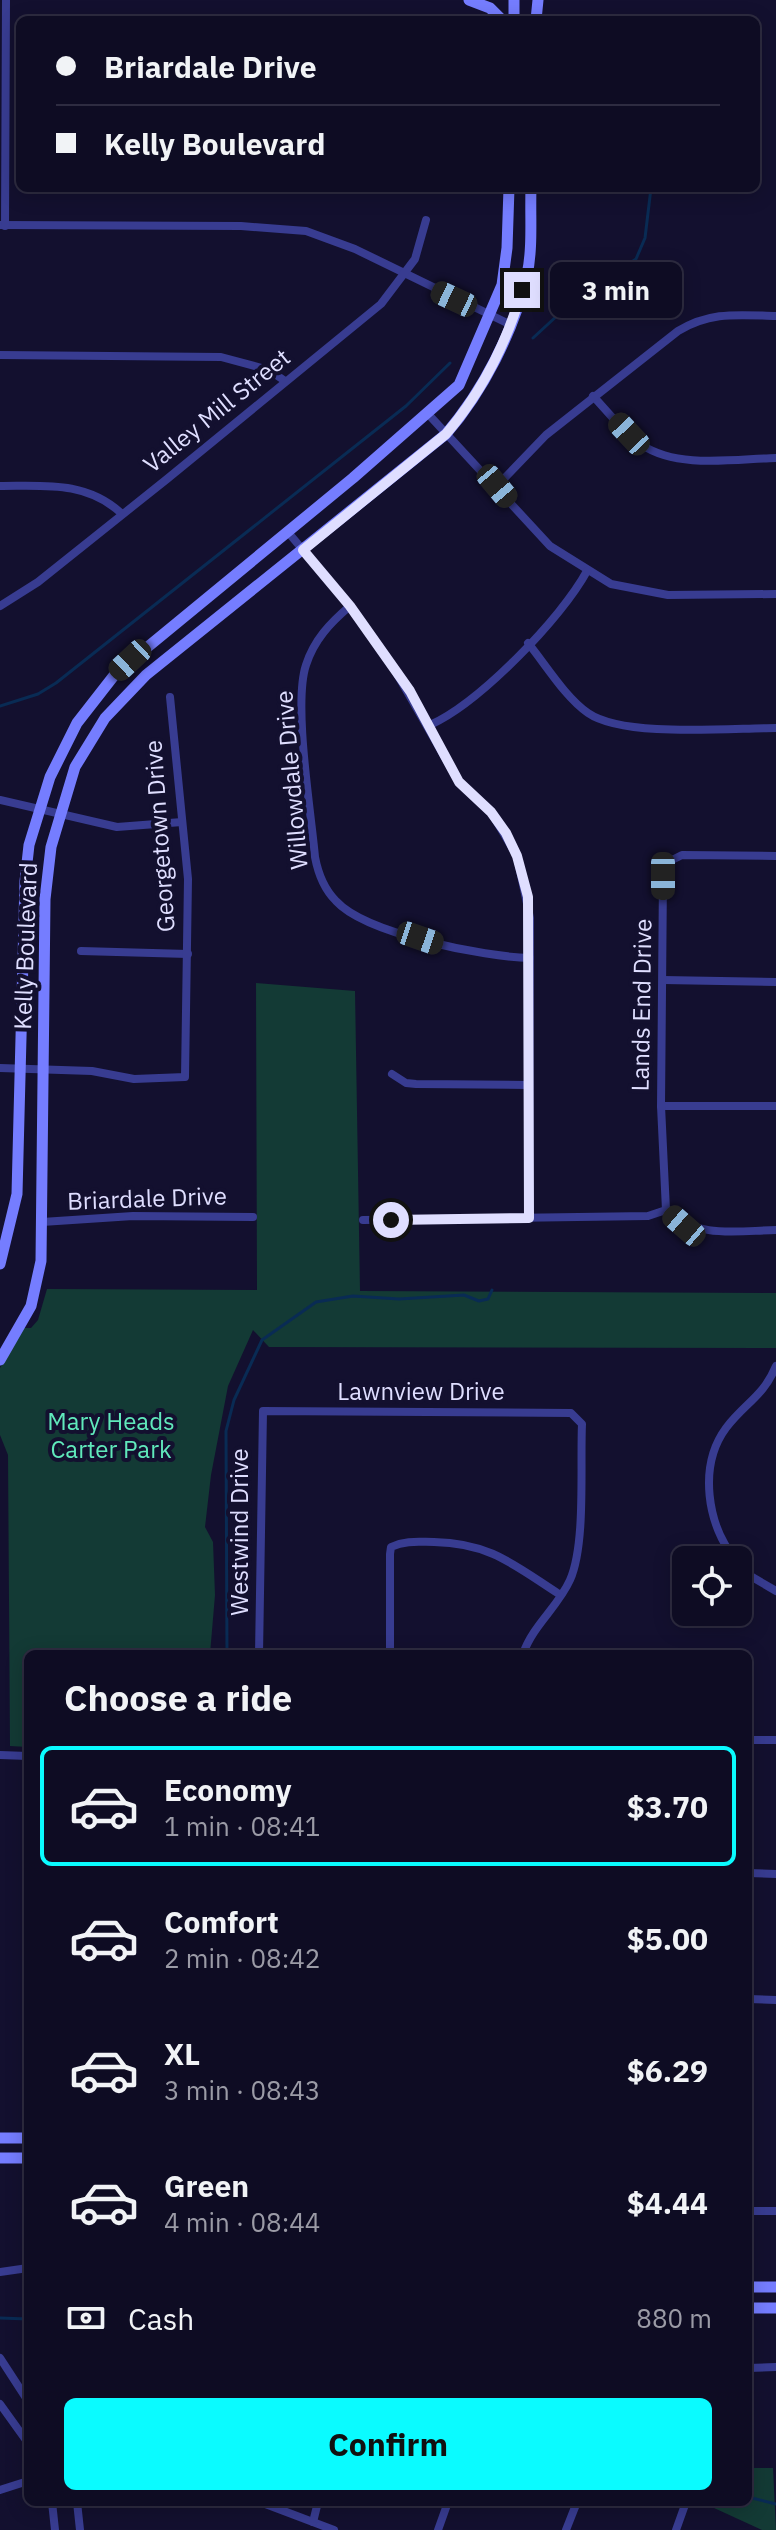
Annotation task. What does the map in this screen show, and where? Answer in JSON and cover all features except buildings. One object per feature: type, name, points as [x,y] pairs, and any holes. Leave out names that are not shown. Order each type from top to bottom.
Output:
[{"type":"main road","points":[[469,0],[490,8],[498,16]]},
{"type":"main road","name":"Kelly Boulevard","points":[[0,1264],[17,1194],[23,1068],[25,881],[39,807],[77,723],[116,673],[429,415],[459,385],[491,316],[506,267],[509,192]]},
{"type":"main road","name":"Kelly Boulevard","points":[[0,1360],[31,1306],[41,1261],[46,882],[58,813],[75,767],[105,718],[146,675],[446,434],[480,389],[527,275],[531,192]]},
{"type":"main road","points":[[0,2138],[24,2138]]},
{"type":"main road","points":[[0,2158],[24,2158]]},
{"type":"main road","points":[[752,2287],[776,2287]]},
{"type":"main road","points":[[752,2308],[776,2308]]},
{"type":"street","points":[[6,0],[2,226],[278,227],[333,240],[509,324]]},
{"type":"street","name":"Valley Mill Street","points":[[0,606],[38,582],[381,304],[405,275],[421,246],[426,220]]},
{"type":"street","points":[[497,486],[530,450],[593,396],[699,319],[776,316]]},
{"type":"street","points":[[0,355],[221,357],[269,370],[285,381]]},
{"type":"street","points":[[593,396],[629,434],[659,453],[690,459],[776,458]]},
{"type":"street","points":[[429,415],[550,546],[611,584],[655,594],[776,594]]},
{"type":"street","points":[[0,486],[77,488],[103,498],[121,513]]},
{"type":"street","points":[[287,531],[350,606],[430,725],[459,782],[491,812],[517,856],[528,897],[529,1218]]},
{"type":"street","points":[[430,725],[463,708],[566,605],[587,571]]},
{"type":"street","name":"Willowdale Drive","points":[[350,606],[314,646],[301,687],[315,857],[321,878],[338,903],[360,917],[450,949],[480,955],[530,958]]},
{"type":"street","points":[[528,643],[586,711],[603,722],[630,728],[776,728]]},
{"type":"street","name":"Georgetown Drive","points":[[45,1068],[168,1080],[185,1077],[188,879],[170,697]]},
{"type":"street","points":[[0,800],[117,827],[182,822]]},
{"type":"street","name":"Lands End Drive","points":[[666,1210],[661,1106],[663,876],[668,861],[682,855],[776,856]]},
{"type":"street","points":[[81,951],[188,954]]},
{"type":"street","points":[[663,980],[776,982]]},
{"type":"street","points":[[0,1068],[45,1068]]},
{"type":"street","points":[[392,1074],[416,1084],[528,1085]]},
{"type":"street","points":[[661,1106],[776,1106]]},
{"type":"street","points":[[363,1220],[648,1216],[666,1210],[684,1226],[705,1231],[776,1230]]},
{"type":"street","name":"Briardale Drive","points":[[42,1222],[133,1216],[253,1217]]},
{"type":"street","points":[[726,1546],[716,1532],[709,1481],[712,1464],[723,1432],[740,1410],[766,1389],[776,1366]]},
{"type":"street","name":"Lawnview Drive","points":[[263,1411],[571,1413],[577,1416],[582,1424],[578,1553],[569,1582],[559,1594]]},
{"type":"street","name":"Westwind Drive","points":[[259,1650],[263,1411]]},
{"type":"street","points":[[390,1650],[390,1554],[391,1547],[402,1541],[466,1543],[488,1550],[559,1594],[531,1635],[525,1650]]},
{"type":"street","points":[[752,1577],[776,1591]]},
{"type":"street","points":[[752,1740],[776,1740]]},
{"type":"street","points":[[0,1755],[24,1756]]},
{"type":"street","points":[[752,1873],[776,1874]]},
{"type":"street","points":[[752,1999],[776,2000]]},
{"type":"street","points":[[752,2211],[776,2211]]},
{"type":"street","points":[[0,2272],[24,2269]]},
{"type":"street","points":[[0,2358],[24,2395]]},
{"type":"street","points":[[752,2368],[776,2367]]},
{"type":"street","points":[[0,2404],[24,2426]]},
{"type":"street","points":[[0,2490],[24,2482]]},
{"type":"street","points":[[52,2506],[55,2530]]},
{"type":"street","points":[[77,2506],[80,2530]]},
{"type":"street","points":[[271,2506],[334,2530]]},
{"type":"street","points":[[313,2522],[317,2506]]},
{"type":"street","points":[[438,2530],[447,2506]]},
{"type":"street","points":[[566,2530],[575,2506]]},
{"type":"street","points":[[676,2530],[685,2506]]},
{"type":"green space","name":"Mary Heads Carter Park","points":[[256,983],[355,991],[360,1291],[776,1293],[776,1348],[269,1347],[253,1330],[228,1386],[211,1475],[205,1527],[213,1542],[215,1595],[210,1650],[24,1650],[24,1747],[10,1746],[8,1455],[0,1435],[0,1368],[23,1328],[31,1328],[38,1320],[47,1289],[257,1290]]},
{"type":"green space","points":[[752,2468],[773,2468],[776,2530],[762,2530],[710,2506],[752,2506]]},
{"type":"waterway","points":[[533,338],[573,301],[636,259],[645,238],[651,192]]},
{"type":"waterway","points":[[0,706],[38,694],[56,683],[406,406],[450,363]]},
{"type":"waterway","points":[[227,1650],[226,1431],[234,1400],[262,1340],[316,1302],[353,1296],[399,1299],[464,1295],[479,1301],[488,1299],[492,1290]]},
{"type":"waterway","points":[[0,2318],[24,2319]]},
{"type":"waterway","points":[[752,2498],[776,2504]]},
{"type":"route","points":[[391,1220],[529,1218],[528,897],[517,856],[506,833],[491,812],[459,782],[410,691],[350,606],[303,550],[446,434],[464,413],[480,389],[522,290]]}]
